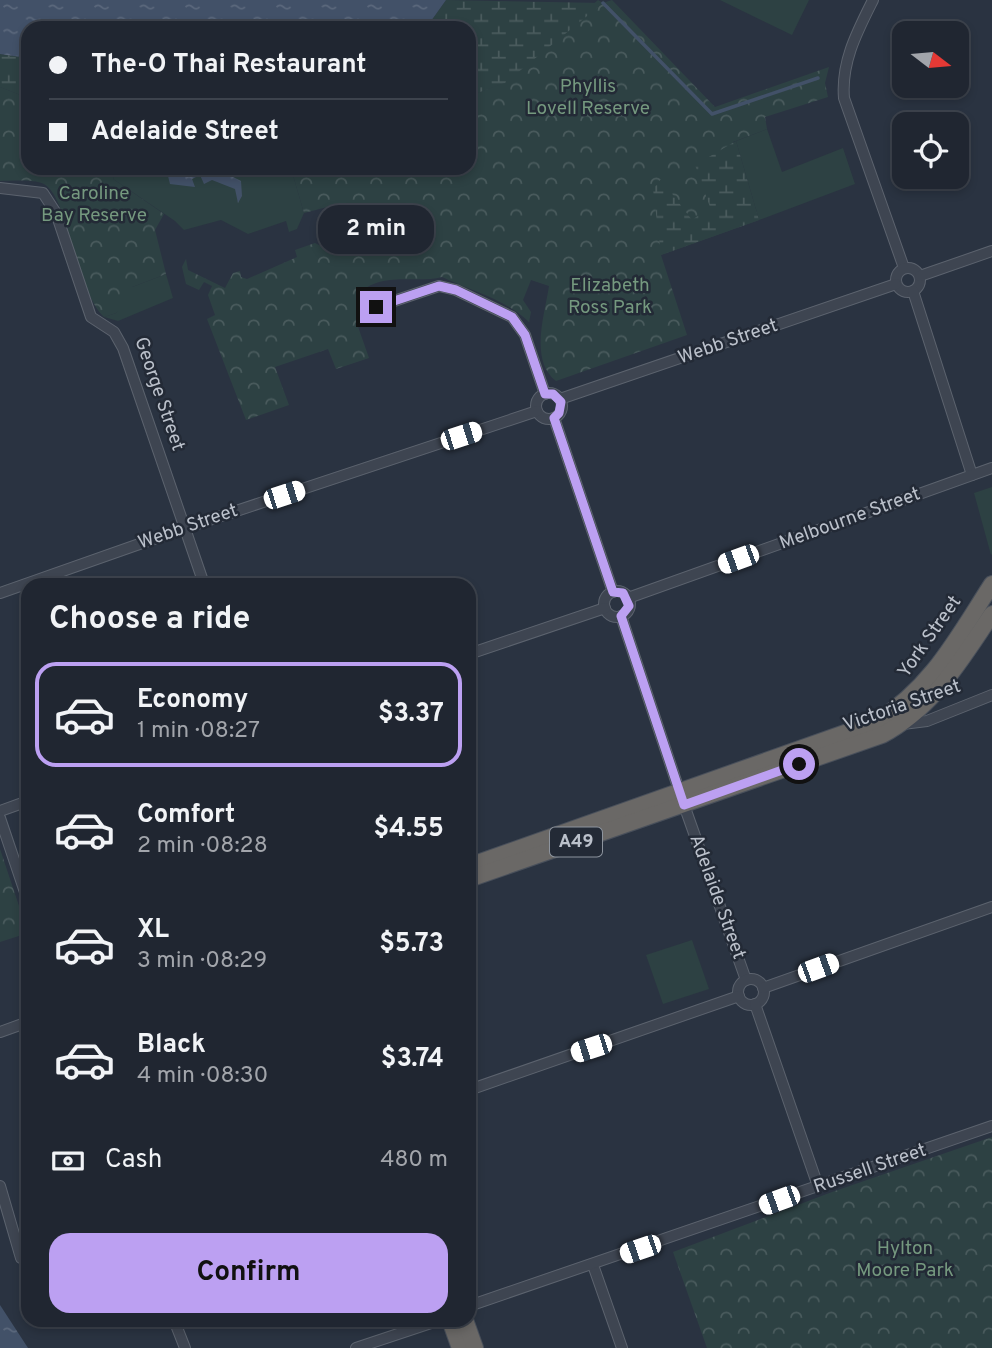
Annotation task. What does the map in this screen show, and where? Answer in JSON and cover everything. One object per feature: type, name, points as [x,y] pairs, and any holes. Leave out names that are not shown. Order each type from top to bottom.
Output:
[{"type":"highway","name":"York Street","points":[[899,717],[933,675],[992,584]]},
{"type":"highway","name":"York Street","points":[[899,717],[924,707],[942,687],[992,614]]},
{"type":"highway","name":"Victoria Street","points":[[476,864],[875,737],[899,717]]},
{"type":"highway","name":"Victoria Street","points":[[476,876],[681,799]]},
{"type":"highway","points":[[452,1327],[460,1348]]},
{"type":"highway","points":[[468,1327],[475,1348]]},
{"type":"street","points":[[873,0],[852,44],[844,71],[844,98],[904,268]]},
{"type":"street","name":"George Street","points":[[0,188],[43,193],[56,213],[91,317],[114,332],[123,348],[202,578]]},
{"type":"street","points":[[920,276],[992,251]]},
{"type":"street","points":[[904,268],[912,268],[920,276],[919,287],[913,292],[905,292],[896,284],[898,272],[904,268]]},
{"type":"street","name":"Webb Street","points":[[560,399],[896,284]]},
{"type":"street","points":[[367,300],[376,307],[439,286],[456,290],[512,317],[525,335],[545,394]]},
{"type":"street","points":[[913,292],[972,475]]},
{"type":"street","points":[[545,394],[553,394],[560,399],[561,410],[554,418],[546,418],[537,411],[537,403],[545,394]]},
{"type":"street","name":"Webb Street","points":[[43,578],[537,411]]},
{"type":"street","points":[[554,418],[613,592]]},
{"type":"street","name":"Melbourne Street","points":[[628,598],[992,468]]},
{"type":"street","name":"Webb Street","points":[[0,593],[21,586]]},
{"type":"street","points":[[613,592],[623,593],[628,598],[629,606],[621,616],[613,616],[605,608],[604,600],[613,592]]},
{"type":"street","points":[[476,652],[605,608]]},
{"type":"street","name":"Adelaide Street","points":[[621,616],[681,799],[746,980]]},
{"type":"street","name":"Victoria Street","points":[[899,717],[928,721],[992,695]]},
{"type":"street","points":[[0,811],[21,804]]},
{"type":"street","points":[[0,818],[21,880]]},
{"type":"street","points":[[763,988],[992,907]]},
{"type":"street","points":[[746,980],[758,981],[763,988],[761,999],[755,1004],[744,1002],[739,996],[740,985],[746,980]]},
{"type":"street","points":[[476,1088],[739,996]]},
{"type":"street","points":[[755,1004],[818,1186]]},
{"type":"street","points":[[0,1032],[21,1024]]},
{"type":"street","name":"Russell Street","points":[[476,1304],[992,1126]]},
{"type":"street","points":[[0,1186],[21,1258]]},
{"type":"street","points":[[593,1265],[622,1348]]},
{"type":"street","points":[[177,1327],[185,1348]]},
{"type":"street","points":[[356,1348],[419,1327]]},
{"type":"green space","points":[[446,0],[602,3],[604,0],[603,3],[505,83],[476,93],[476,21],[431,21]]},
{"type":"green space","name":"Phyllis Lovell Reserve","points":[[598,0],[603,3],[612,0],[715,107],[829,67],[825,83],[828,97],[765,117],[767,129],[733,142],[759,220],[661,255],[687,335],[556,381],[548,372],[541,349],[542,323],[549,286],[531,280],[523,300],[531,312],[529,322],[499,301],[442,277],[387,280],[366,288],[356,296],[359,319],[356,321],[369,358],[336,369],[328,349],[275,367],[289,405],[246,420],[207,319],[215,315],[208,295],[212,286],[204,282],[199,290],[186,284],[182,267],[186,259],[188,270],[225,288],[233,273],[240,271],[241,277],[247,279],[297,257],[295,250],[315,243],[327,249],[338,225],[331,206],[304,213],[293,175],[476,175],[476,93],[504,83]]},
{"type":"green space","points":[[720,0],[809,0],[792,35]]},
{"type":"green space","points":[[0,54],[21,57],[21,95],[0,87]]},
{"type":"green space","name":"Caroline Bay Reserve","points":[[0,87],[21,95],[21,175],[115,175],[113,179],[164,214],[155,230],[166,274],[132,287],[133,295],[116,313],[104,317],[94,304],[86,286],[53,193],[39,182],[0,181]]},
{"type":"green space","points":[[767,129],[782,172],[843,148],[855,184],[759,220],[736,141]]},
{"type":"green space","points":[[736,141],[759,220],[661,255],[653,189],[661,179],[692,220],[710,207],[695,165]]},
{"type":"green space","points":[[115,175],[293,175],[304,213],[297,229],[289,232],[286,221],[248,234],[221,220],[184,230],[113,179]]},
{"type":"green space","points":[[166,274],[173,298],[118,321],[104,317],[116,313],[132,287]]},
{"type":"green space","points":[[992,487],[992,554],[991,555],[974,493]]},
{"type":"green space","points":[[0,849],[21,912],[21,935],[0,942]]},
{"type":"green space","points":[[692,940],[709,989],[663,1004],[646,955]]},
{"type":"green space","name":"Hylton Moore Park","points":[[992,1137],[992,1348],[707,1348],[673,1252],[832,1192]]},
{"type":"water","points":[[0,0],[446,0],[431,21],[21,21],[21,57],[0,54]]},
{"type":"water","points":[[168,175],[200,175],[192,179],[195,187],[170,184]]},
{"type":"water","points":[[200,175],[229,175],[241,181],[242,196],[238,203],[235,189],[212,180],[204,184]]},
{"type":"water","points":[[0,1305],[28,1348],[0,1348]]},
{"type":"waterway","points":[[603,3],[712,114],[818,78]]},
{"type":"route","points":[[376,307],[439,286],[456,290],[512,317],[525,335],[545,394],[553,394],[560,399],[561,410],[554,418],[613,592],[620,591],[628,598],[628,610],[621,616],[684,805],[799,764]]},
{"type":"park label","name":"Elizabeth Ross Park","points":[[610,297]]}]
